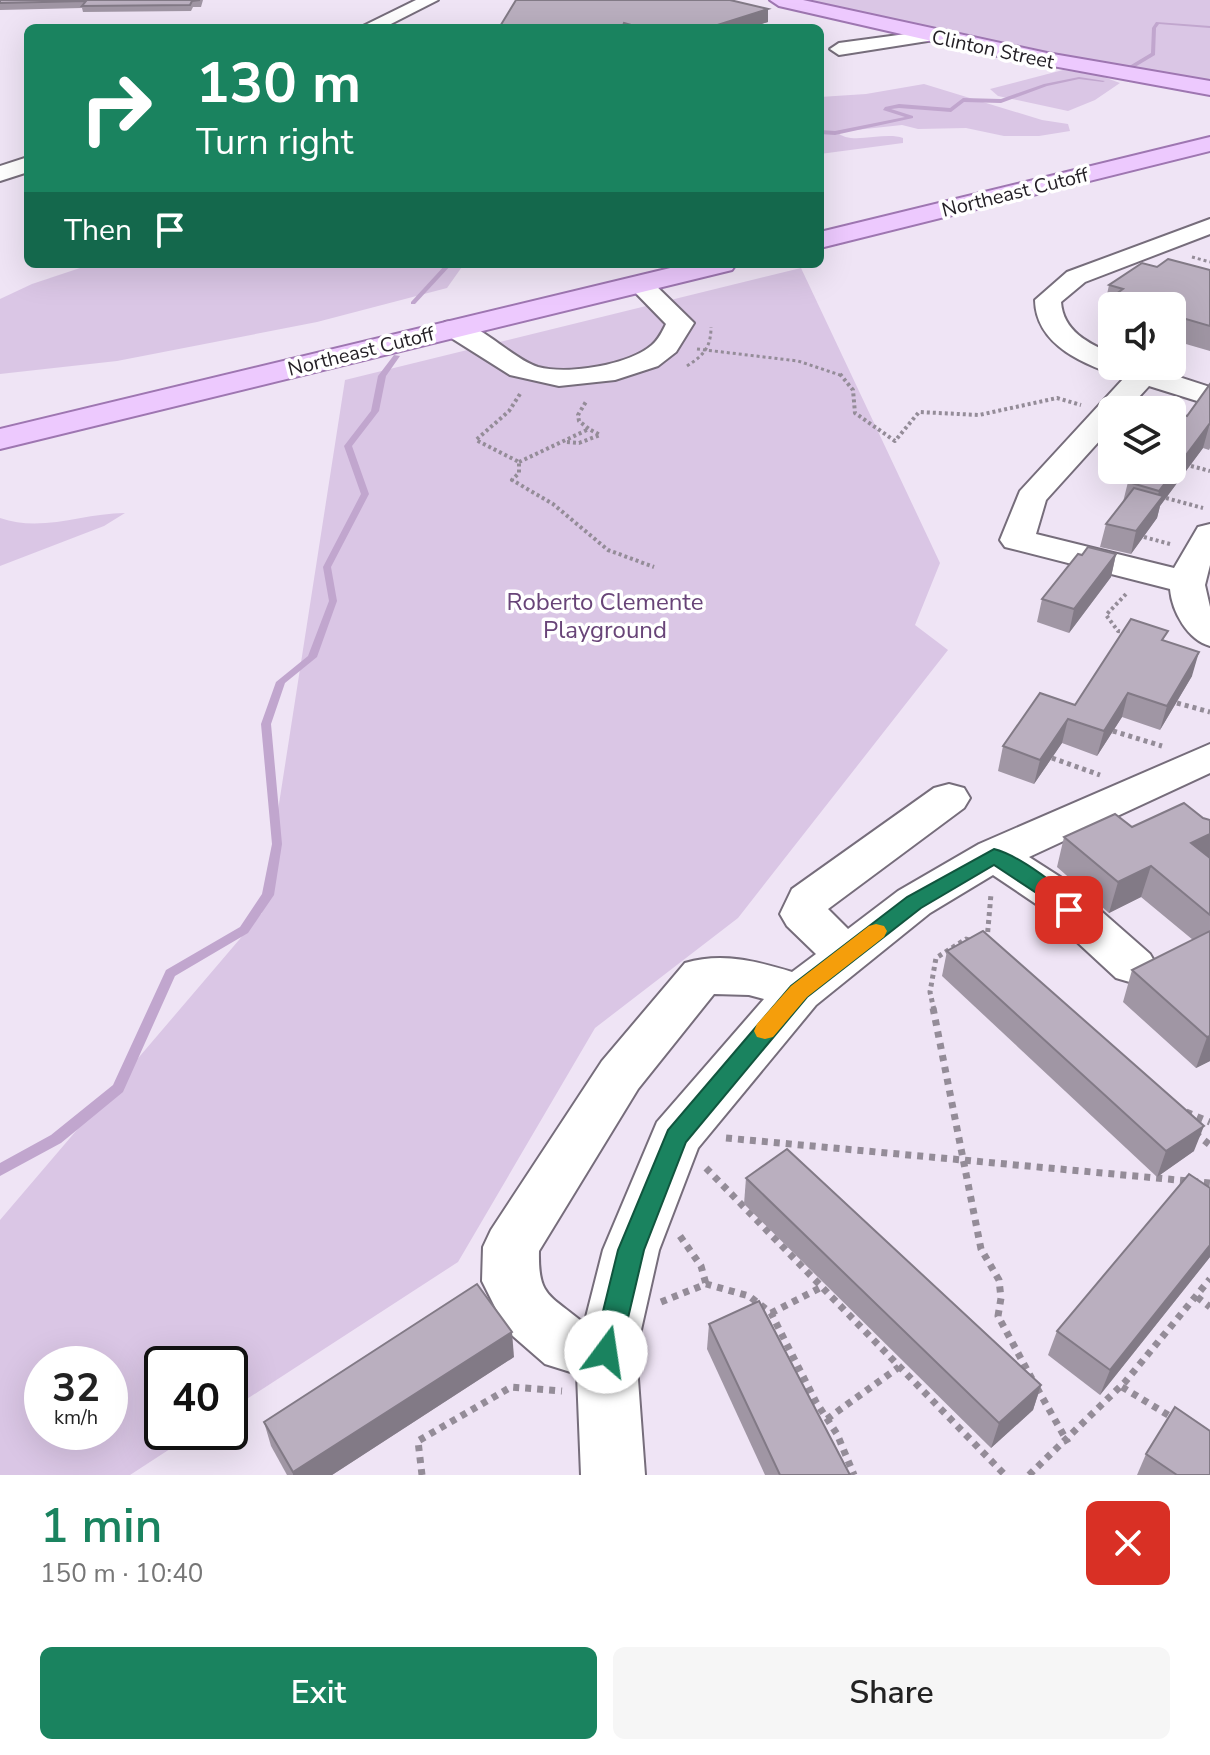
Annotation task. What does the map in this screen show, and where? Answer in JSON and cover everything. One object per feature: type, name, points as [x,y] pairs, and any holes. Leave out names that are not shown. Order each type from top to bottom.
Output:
[{"type":"main road","name":"Clinton Street","points":[[779,0],[928,36],[1074,66],[1210,88]]},
{"type":"main road","name":"Northeast Cutoff","points":[[824,239],[1210,144]]},
{"type":"main road","name":"Northeast Cutoff","points":[[0,439],[706,268]]},
{"type":"street","points":[[377,24],[430,0]]},
{"type":"street","points":[[829,51],[906,31]]},
{"type":"street","points":[[829,51],[928,36]]},
{"type":"street","points":[[0,174],[24,165]]},
{"type":"street","points":[[1098,358],[1063,336],[1051,319],[1048,300],[1076,277],[1210,226]]},
{"type":"street","points":[[455,328],[528,373],[556,378],[594,376],[658,355],[680,323],[640,284]]},
{"type":"street","points":[[1115,380],[1031,498],[1017,540],[1186,582]]},
{"type":"street","points":[[1161,380],[1210,396]]},
{"type":"street","points":[[1207,521],[1186,582],[1188,600],[1210,635]]},
{"type":"street","points":[[613,1475],[606,1352],[631,1250],[676,1137],[799,992],[914,902],[993,874],[1163,776]]},
{"type":"street","points":[[846,955],[803,914],[808,900],[949,798]]},
{"type":"street","points":[[993,874],[1052,893],[1133,966]]},
{"type":"street","points":[[606,1352],[566,1345],[527,1312],[510,1281],[511,1247],[620,1075],[702,976],[749,977],[799,992]]},
{"type":"path","points":[[1188,255],[1210,262]]},
{"type":"path","points":[[667,345],[823,367],[846,378],[856,399],[855,413],[895,441],[919,412],[979,415],[1057,398]]},
{"type":"path","points":[[525,386],[509,411],[476,440],[519,462],[567,442],[579,443],[600,435],[579,421],[578,415],[582,405],[596,391]]},
{"type":"path","points":[[567,442],[571,436],[589,429]]},
{"type":"path","points":[[519,462],[519,473],[512,480],[553,504],[608,550],[654,567]]},
{"type":"path","points":[[1191,466],[1210,471]]},
{"type":"path","points":[[1166,498],[1207,521]]},
{"type":"path","points":[[1144,537],[1177,547]]},
{"type":"path","points":[[1129,589],[1106,615],[1118,631],[1130,633]]},
{"type":"path","points":[[1177,703],[1210,712]]},
{"type":"path","points":[[1113,731],[1163,776]]},
{"type":"path","points":[[1052,758],[1163,776]]},
{"type":"path","points":[[993,874],[987,946],[966,939],[936,958],[930,992],[981,1249],[999,1280],[1001,1298],[998,1316],[1068,1443]]},
{"type":"path","points":[[1173,1106],[1210,1122]]},
{"type":"path","points":[[1186,1125],[1210,1145]]},
{"type":"path","points":[[721,1137],[1210,1183]]},
{"type":"path","points":[[705,1167],[1005,1475]]},
{"type":"path","points":[[678,1233],[701,1266],[706,1284]]},
{"type":"path","points":[[1029,1475],[1068,1443],[1122,1387],[1210,1279]]},
{"type":"path","points":[[661,1302],[706,1284],[749,1296],[771,1313],[854,1475]]},
{"type":"path","points":[[771,1313],[822,1287]]},
{"type":"path","points":[[1197,1297],[1210,1307]]},
{"type":"path","points":[[827,1419],[899,1367]]},
{"type":"path","points":[[422,1475],[418,1441],[511,1387],[562,1391]]},
{"type":"path","points":[[1122,1387],[1184,1426]]},
{"type":"green space","points":[[794,0],[1210,0],[1210,83],[1146,75]]},
{"type":"green space","points":[[1063,70],[1101,76],[1120,83],[1095,100],[1068,111],[998,96],[990,89]]},
{"type":"green space","points":[[924,84],[1042,120],[1068,124],[1070,131],[1039,136],[1004,136],[966,128],[918,129],[902,125],[837,132],[850,138],[895,136],[903,138],[903,143],[824,153],[824,97],[866,94]]},
{"type":"green space","points":[[80,268],[461,268],[447,288],[317,322],[117,361],[0,374],[0,299],[32,284]]},
{"type":"green space","name":"Roberto Clemente Playground","points":[[801,268],[940,563],[915,625],[948,650],[738,918],[595,1028],[458,1262],[248,1398],[248,1346],[144,1346],[144,1450],[168,1450],[130,1475],[0,1475],[0,1220],[262,913],[345,380]]},
{"type":"green space","points":[[125,513],[104,526],[0,566],[0,518],[31,524]]},
{"type":"building","points":[[0,0],[200,0],[192,1],[190,5],[82,6],[86,1],[0,3]]},
{"type":"building","points":[[516,0],[730,0],[768,9],[721,24],[501,24]]},
{"type":"building","points":[[1168,259],[1210,270],[1210,326],[1186,319],[1186,292],[1119,292],[1123,289],[1109,285],[1142,263],[1157,267]]},
{"type":"building","points":[[1210,384],[1210,423],[1186,455],[1187,416]]},
{"type":"building","points":[[1135,484],[1164,484],[1159,491]]},
{"type":"building","points":[[1134,488],[1163,496],[1136,531],[1106,524]]},
{"type":"building","points":[[1088,547],[1116,554],[1074,609],[1042,599],[1078,554],[1082,555]]},
{"type":"building","points":[[1131,619],[1168,631],[1162,640],[1199,652],[1167,706],[1128,693],[1104,731],[1068,719],[1040,760],[1003,746],[1040,693],[1075,705]]},
{"type":"building","points":[[1184,803],[1210,820],[1210,834],[1191,843],[1210,858],[1210,915],[1151,866],[1118,882],[1064,837],[1115,814],[1132,827]]},
{"type":"building","points":[[983,931],[1204,1126],[1166,1151],[947,951]]},
{"type":"building","points":[[1210,931],[1210,1036],[1207,1037],[1132,970]]},
{"type":"building","points":[[787,1149],[1041,1385],[999,1423],[746,1178]]},
{"type":"building","points":[[1189,1174],[1210,1188],[1210,1245],[1110,1370],[1057,1331]]},
{"type":"building","points":[[477,1284],[512,1332],[293,1472],[264,1422]]},
{"type":"building","points":[[759,1301],[850,1475],[780,1475],[709,1324]]},
{"type":"building","points":[[1175,1407],[1210,1431],[1210,1475],[1177,1475],[1146,1454]]},
{"type":"waterway","points":[[1128,69],[1153,54],[1154,28],[1158,23],[1210,27]]},
{"type":"waterway","points":[[824,132],[835,133],[911,117],[885,109],[899,106],[951,110],[963,100],[1001,101],[1046,85],[1079,78],[1103,81]]},
{"type":"waterway","points":[[413,303],[445,268]]},
{"type":"waterway","points":[[0,1170],[56,1139],[118,1088],[170,973],[244,930],[268,895],[277,844],[266,724],[281,682],[312,657],[333,601],[327,567],[365,494],[348,446],[375,411],[382,376],[396,356]]},
{"type":"slow traffic","points":[[765,1031],[799,992],[876,931]]},
{"type":"route","points":[[606,1352],[631,1250],[676,1137],[799,992],[914,902],[994,855],[1052,893],[1069,910]]}]
